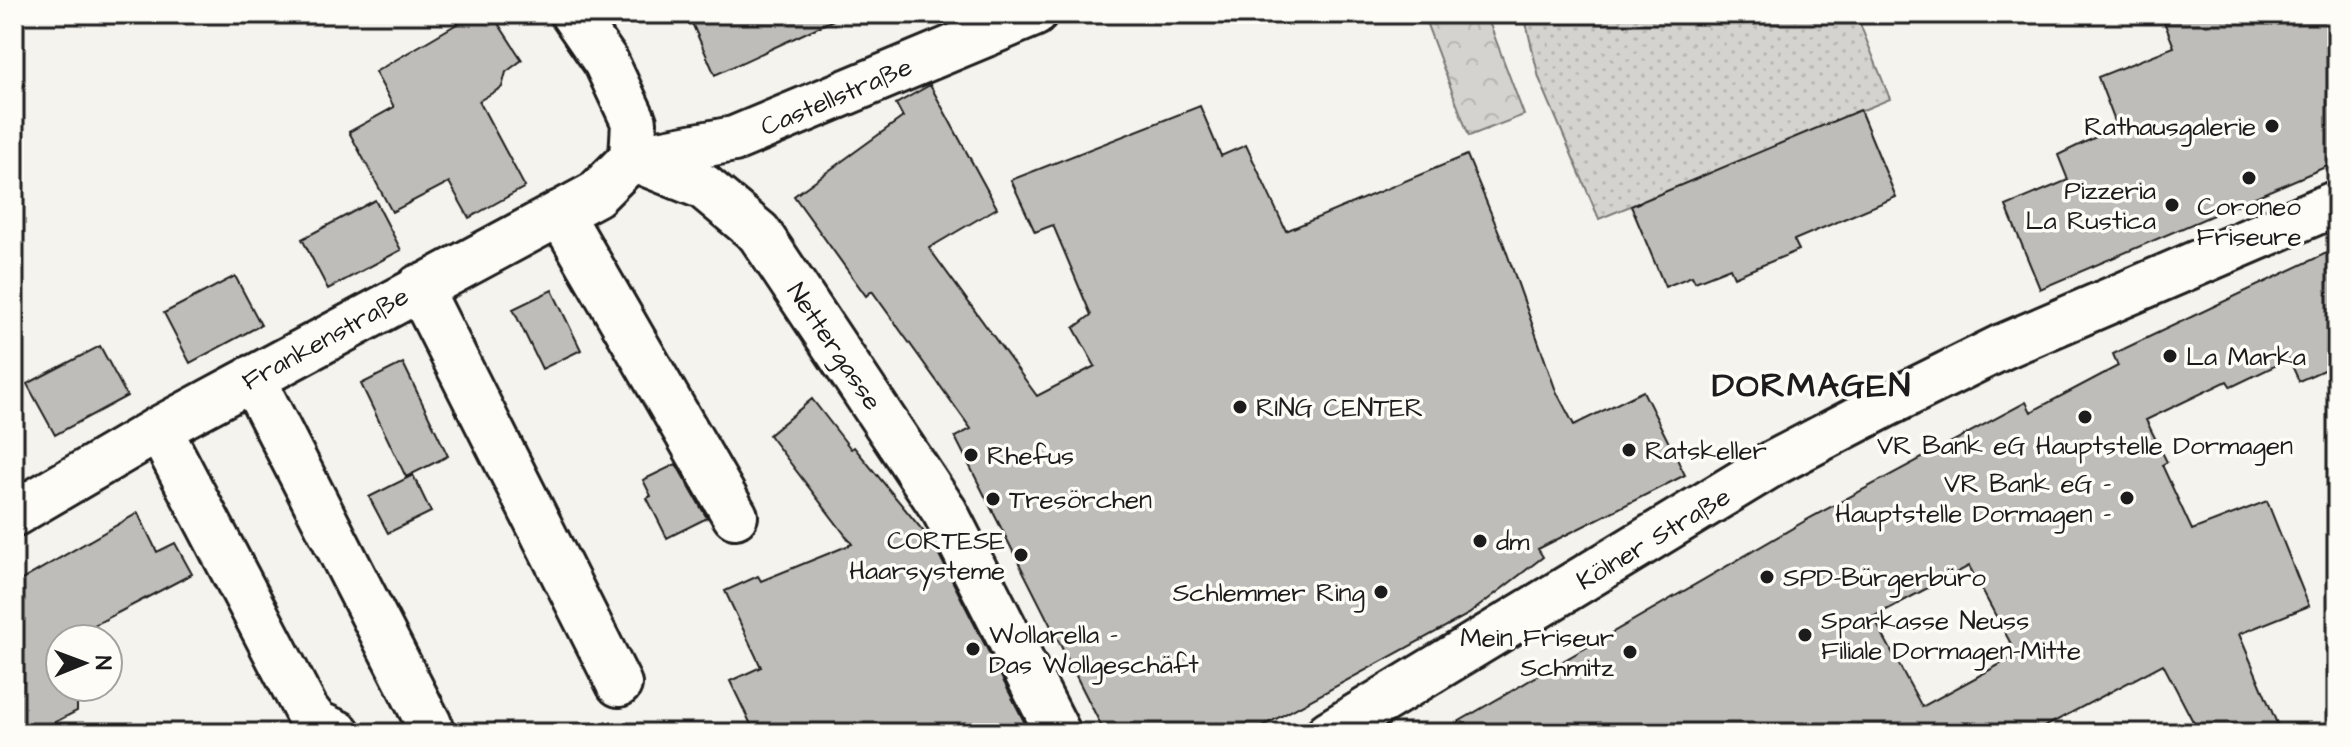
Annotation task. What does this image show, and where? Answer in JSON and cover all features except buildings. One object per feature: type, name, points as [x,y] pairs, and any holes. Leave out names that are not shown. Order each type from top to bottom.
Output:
[{"type":"street","points":[[573,14],[606,62],[634,122],[632,158]]},
{"type":"street","name":"Castellstraße","points":[[632,158],[734,139],[1034,14]]},
{"type":"street","name":"Frankenstraße","points":[[14,514],[159,429],[596,194],[632,158]]},
{"type":"street","name":"Nettergasse","points":[[632,158],[704,187],[759,233],[945,512],[1058,733]]},
{"type":"street","name":"Kölner Straße","points":[[1329,733],[1774,463],[2016,341],[2337,203]]},
{"type":"street","points":[[560,213],[735,516]]},
{"type":"street","points":[[419,287],[619,684]]},
{"type":"street","points":[[252,378],[429,724]]},
{"type":"street","points":[[159,429],[306,710],[316,723],[338,733]]},
{"type":"green space","points":[[1423,14],[1486,14],[1524,115],[1469,136]]},
{"type":"green space","points":[[1547,14],[1856,14],[1890,99],[1599,219],[1539,78],[1526,23]]},
{"type":"place","name":"Rathausgalerie","points":[[2272,126]]},
{"type":"place","name":"Coroneo Friseure","points":[[2249,178]]},
{"type":"place","name":"Pizzeria La Rustica","points":[[2172,205]]},
{"type":"place","name":"La Marka","points":[[2170,356]]},
{"type":"place","name":"RING CENTER","points":[[1240,407]]},
{"type":"place","name":"VR Bank eG Hauptstelle Dormagen","points":[[2085,417]]},
{"type":"place","name":"Ratskeller","points":[[1629,450]]},
{"type":"place","name":"Rhefus","points":[[971,455]]},
{"type":"place","name":"VR Bank eG - Hauptstelle Dormagen -","points":[[2127,498]]},
{"type":"place","name":"Tresörchen","points":[[993,499]]},
{"type":"place","name":"dm","points":[[1480,541]]},
{"type":"place","name":"CORTESE Haarsysteme","points":[[1021,555]]},
{"type":"place","name":"SPD-Bürgerbüro","points":[[1767,577]]},
{"type":"place","name":"Schlemmer Ring","points":[[1381,592]]},
{"type":"place","name":"Sparkasse Neuss Filiale Dormagen-Mitte","points":[[1805,635]]},
{"type":"place","name":"Wollarella - Das Wollgeschäft","points":[[973,649]]},
{"type":"place","name":"Mein Friseur Schmitz","points":[[1630,652]]},
{"type":"district","name":"DORMAGEN","points":[[1812,384]]}]
